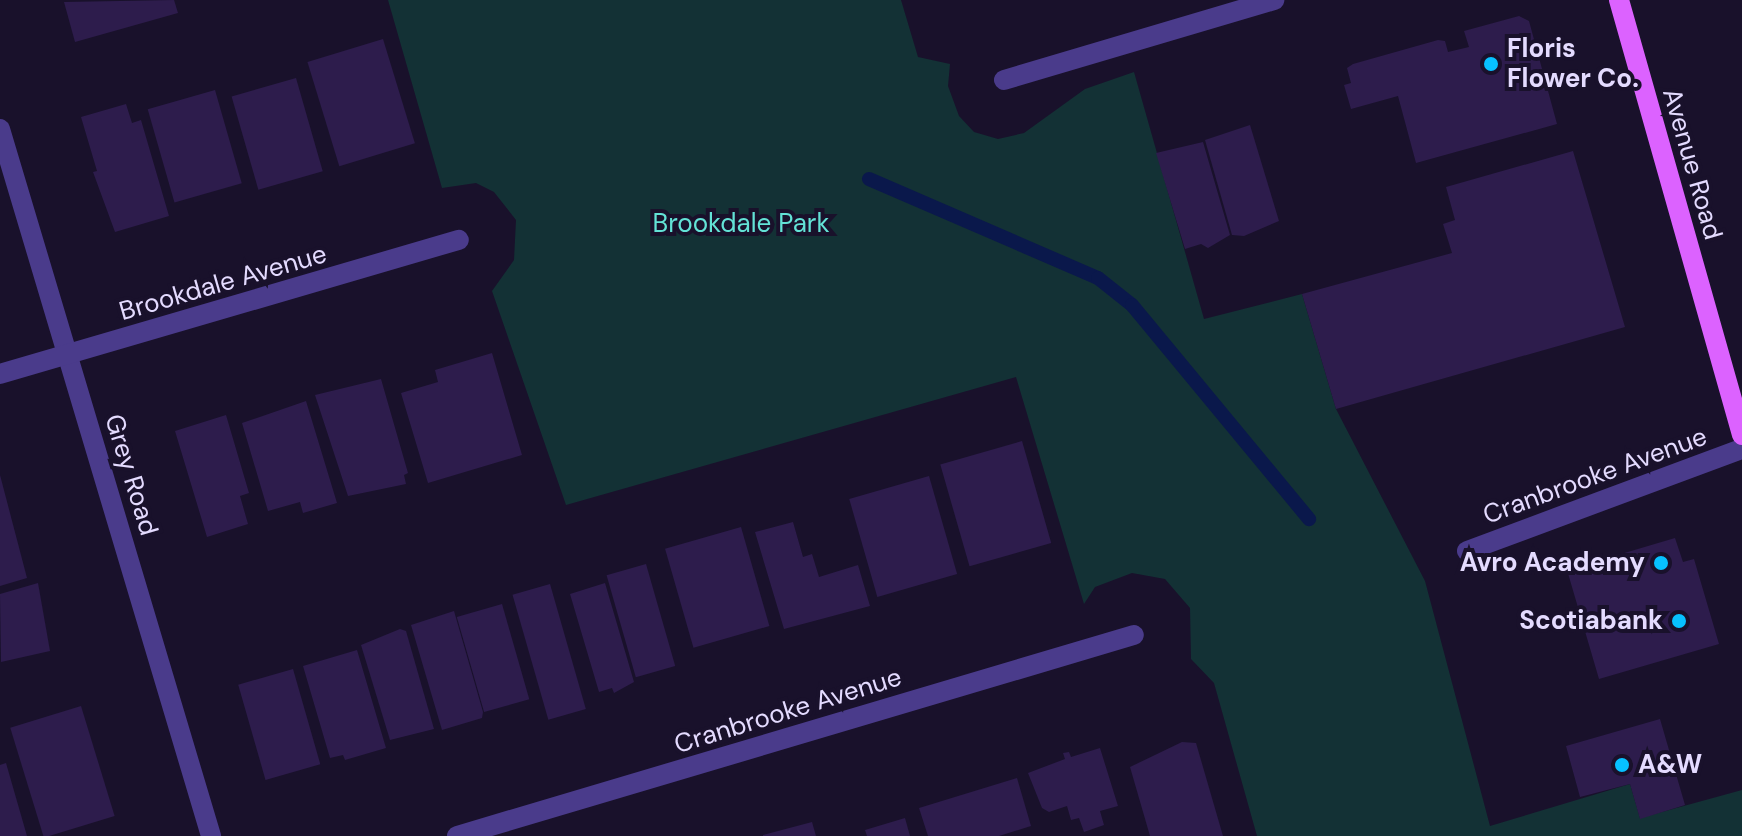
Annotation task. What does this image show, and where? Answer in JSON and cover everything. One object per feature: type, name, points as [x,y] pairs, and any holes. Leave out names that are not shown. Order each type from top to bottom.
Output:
[{"type":"main road","name":"Avenue Road","points":[[1619,0],[1742,435]]},
{"type":"street","points":[[1004,80],[1262,2]]},
{"type":"street","name":"Grey Road","points":[[0,129],[211,836]]},
{"type":"street","name":"Brookdale Avenue","points":[[0,374],[459,240]]},
{"type":"street","name":"Cranbrooke Avenue","points":[[1467,551],[1742,449]]},
{"type":"street","name":"Cranbrooke Avenue","points":[[457,836],[1134,635]]},
{"type":"green space","name":"Brookdale Park","points":[[388,0],[901,0],[918,57],[950,64],[948,86],[959,116],[974,132],[998,139],[1024,133],[1085,89],[1134,72],[1204,319],[1302,294],[1336,409],[1425,581],[1490,826],[1630,784],[1640,818],[1742,790],[1742,836],[1257,836],[1214,683],[1191,659],[1190,608],[1165,579],[1132,573],[1095,587],[1084,604],[1016,377],[566,505],[492,291],[514,260],[516,220],[494,192],[476,183],[442,188]]},
{"type":"building","points":[[174,0],[178,13],[75,42],[64,2]]},
{"type":"building","points":[[1519,16],[1529,21],[1557,124],[1416,163],[1398,96],[1351,109],[1344,85],[1351,83],[1347,68],[1353,64],[1438,40],[1445,41],[1448,52],[1469,47],[1464,31]]},
{"type":"building","points":[[383,39],[415,143],[339,166],[307,62]]},
{"type":"building","points":[[296,78],[323,171],[258,190],[232,96]]},
{"type":"building","points":[[215,90],[242,183],[174,203],[148,109]]},
{"type":"building","points":[[126,104],[132,123],[141,120],[169,216],[115,232],[93,172],[97,171],[81,117]]},
{"type":"building","points":[[1250,125],[1279,221],[1244,236],[1232,235],[1205,140]]},
{"type":"building","points":[[1203,142],[1230,235],[1208,248],[1201,244],[1185,249],[1156,153]]},
{"type":"building","points":[[1573,151],[1625,327],[1336,409],[1302,294],[1452,253],[1443,224],[1455,220],[1446,187]]},
{"type":"building","points":[[492,353],[522,455],[428,483],[401,393],[438,382],[435,370]]},
{"type":"building","points":[[381,379],[408,473],[404,475],[406,484],[348,496],[315,395]]},
{"type":"building","points":[[306,401],[337,503],[303,513],[300,502],[268,511],[242,423]]},
{"type":"building","points":[[226,415],[249,493],[240,496],[248,524],[207,537],[175,431]]},
{"type":"building","points":[[1022,441],[1051,543],[970,566],[940,464]]},
{"type":"building","points":[[0,475],[27,578],[0,586]]},
{"type":"building","points":[[929,476],[957,574],[877,597],[849,499]]},
{"type":"building","points":[[793,522],[803,557],[812,554],[819,577],[858,565],[870,606],[784,629],[755,532]]},
{"type":"building","points":[[741,527],[769,626],[693,648],[665,549]]},
{"type":"building","points":[[1675,538],[1683,562],[1694,559],[1719,644],[1599,679],[1567,570]]},
{"type":"building","points":[[646,564],[675,666],[636,677],[607,575]]},
{"type":"building","points":[[38,583],[50,651],[1,662],[0,594]]},
{"type":"building","points":[[605,583],[634,682],[614,693],[612,688],[599,692],[570,594]]},
{"type":"building","points":[[550,584],[586,709],[548,720],[513,595]]},
{"type":"building","points":[[502,604],[529,699],[484,712],[457,617]]},
{"type":"building","points":[[454,611],[483,712],[482,718],[442,730],[411,625]]},
{"type":"building","points":[[400,629],[406,631],[434,729],[390,740],[361,645]]},
{"type":"building","points":[[357,650],[386,748],[345,760],[343,755],[330,758],[303,666]]},
{"type":"building","points":[[293,669],[320,764],[265,780],[238,685]]},
{"type":"building","points":[[81,706],[115,816],[43,836],[10,728]]},
{"type":"building","name":"A&W","points":[[1660,719],[1685,805],[1640,819],[1630,784],[1580,797],[1566,746]]},
{"type":"building","points":[[1182,742],[1196,743],[1223,836],[1150,836],[1130,767]]},
{"type":"building","points":[[1100,748],[1118,806],[1100,811],[1104,825],[1084,832],[1079,818],[1071,820],[1067,806],[1049,812],[1042,808],[1028,773],[1065,759],[1063,753],[1069,752],[1071,757]]},
{"type":"building","points":[[6,763],[27,836],[0,836],[0,765]]},
{"type":"building","points":[[1017,778],[1031,826],[999,836],[928,836],[919,808]]},
{"type":"building","points":[[905,818],[910,836],[867,836],[865,830]]},
{"type":"building","points":[[812,822],[816,836],[763,836],[763,835]]},
{"type":"waterway","points":[[869,179],[1098,278],[1132,305],[1309,519]]},
{"type":"place","name":"Floris Flower Co.","points":[[1491,64]]},
{"type":"place","name":"Avro Academy","points":[[1661,563]]},
{"type":"place","name":"Scotiabank","points":[[1679,621]]},
{"type":"place","name":"A&W","points":[[1622,765]]}]
